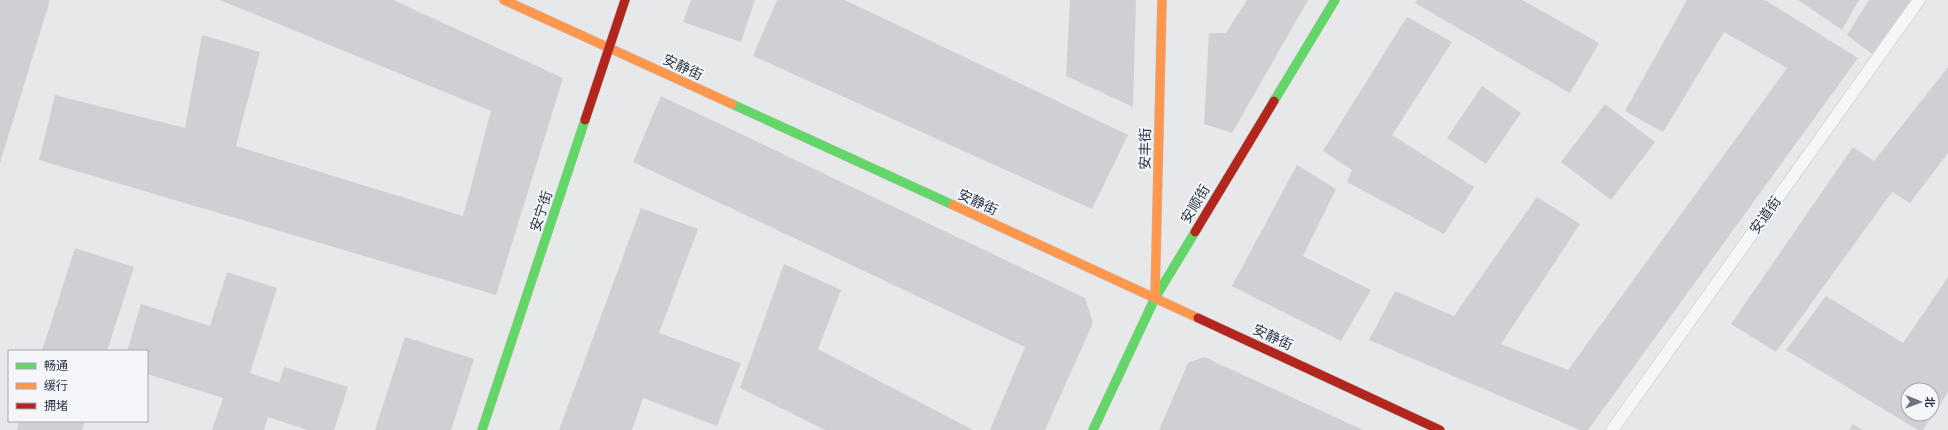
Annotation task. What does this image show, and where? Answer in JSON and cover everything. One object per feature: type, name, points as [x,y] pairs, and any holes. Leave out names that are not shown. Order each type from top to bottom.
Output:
[{"type":"street","name":"安静街","points":[[504,0],[1440,430]]},
{"type":"street","name":"安宁街","points":[[482,430],[626,0]]},
{"type":"street","name":"安丰街","points":[[1155,298],[1162,0]]},
{"type":"street","name":"安顺街","points":[[1093,430],[1155,298],[1335,0]]},
{"type":"lane","name":"安道街","points":[[1612,430],[1919,0]]},
{"type":"building","points":[[0,0],[50,0],[0,163]]},
{"type":"building","points":[[220,0],[393,0],[563,78],[496,295],[39,160],[55,95],[185,128],[202,35],[260,52],[236,146],[463,216],[491,111]]},
{"type":"building","points":[[691,0],[755,0],[741,42],[683,22]]},
{"type":"building","points":[[777,0],[845,0],[1128,135],[1092,209],[753,56]]},
{"type":"building","points":[[1070,0],[1136,0],[1133,107],[1066,76]]},
{"type":"building","points":[[1247,0],[1308,0],[1232,133],[1204,124],[1209,33],[1226,33]]},
{"type":"building","points":[[1417,0],[1522,0],[1599,43],[1570,93],[1415,3]]},
{"type":"building","points":[[1687,0],[1765,0],[1858,58],[1588,430],[1580,430],[1369,340],[1395,291],[1454,316],[1537,197],[1580,224],[1501,344],[1568,370],[1787,68],[1724,32],[1663,132],[1625,111]]},
{"type":"building","points":[[1798,0],[1859,0],[1842,30]]},
{"type":"building","points":[[1869,0],[1911,0],[1872,54],[1847,35]]},
{"type":"building","points":[[1407,17],[1452,42],[1392,135],[1474,187],[1444,234],[1347,182],[1352,170],[1323,151]]},
{"type":"building","points":[[1948,67],[1948,153],[1910,203],[1892,192],[1776,352],[1731,324],[1853,147],[1874,161]]},
{"type":"building","points":[[1482,86],[1521,113],[1486,164],[1447,138]]},
{"type":"building","points":[[661,96],[1085,298],[1093,323],[1045,430],[990,430],[1025,347],[633,162]]},
{"type":"building","points":[[1605,104],[1655,142],[1611,200],[1561,162]]},
{"type":"building","points":[[1297,165],[1336,189],[1303,256],[1371,290],[1341,341],[1232,286]]},
{"type":"building","points":[[641,208],[698,229],[659,333],[741,363],[717,426],[643,398],[632,430],[559,430]]},
{"type":"building","points":[[75,248],[134,267],[107,350],[42,350]]},
{"type":"building","points":[[784,264],[841,290],[818,349],[973,430],[825,430],[740,388]]},
{"type":"building","points":[[227,272],[277,288],[250,373],[279,383],[284,367],[348,387],[334,430],[308,430],[268,417],[264,430],[212,430],[223,398],[148,374],[148,350],[127,350],[141,304],[210,326]]},
{"type":"building","points":[[1948,277],[1948,392],[1940,404],[1940,382],[1900,382],[1900,419],[1786,350],[1826,296],[1903,343]]},
{"type":"building","points":[[405,337],[474,359],[451,430],[375,430]]},
{"type":"building","points":[[1204,357],[1363,430],[1159,430],[1188,363]]},
{"type":"building","points":[[19,422],[85,422],[82,430],[17,430]]},
{"type":"building","points":[[1905,422],[1928,422],[1923,430],[1918,430]]},
{"type":"building","points":[[1853,424],[1862,430],[1849,430]]},
{"type":"traffic: fast","points":[[1274,101],[1335,0]]},
{"type":"traffic: fast","points":[[732,104],[953,205]]},
{"type":"traffic: fast","points":[[482,430],[585,120]]},
{"type":"traffic: fast","points":[[1093,430],[1155,298],[1195,232]]},
{"type":"traffic: slow","points":[[504,0],[732,104]]},
{"type":"traffic: slow","points":[[1155,297],[1162,0]]},
{"type":"traffic: slow","points":[[953,205],[1198,318]]},
{"type":"traffic: jam","points":[[585,120],[625,0]]},
{"type":"traffic: jam","points":[[1195,232],[1274,101]]},
{"type":"traffic: jam","points":[[1198,318],[1440,430]]}]
